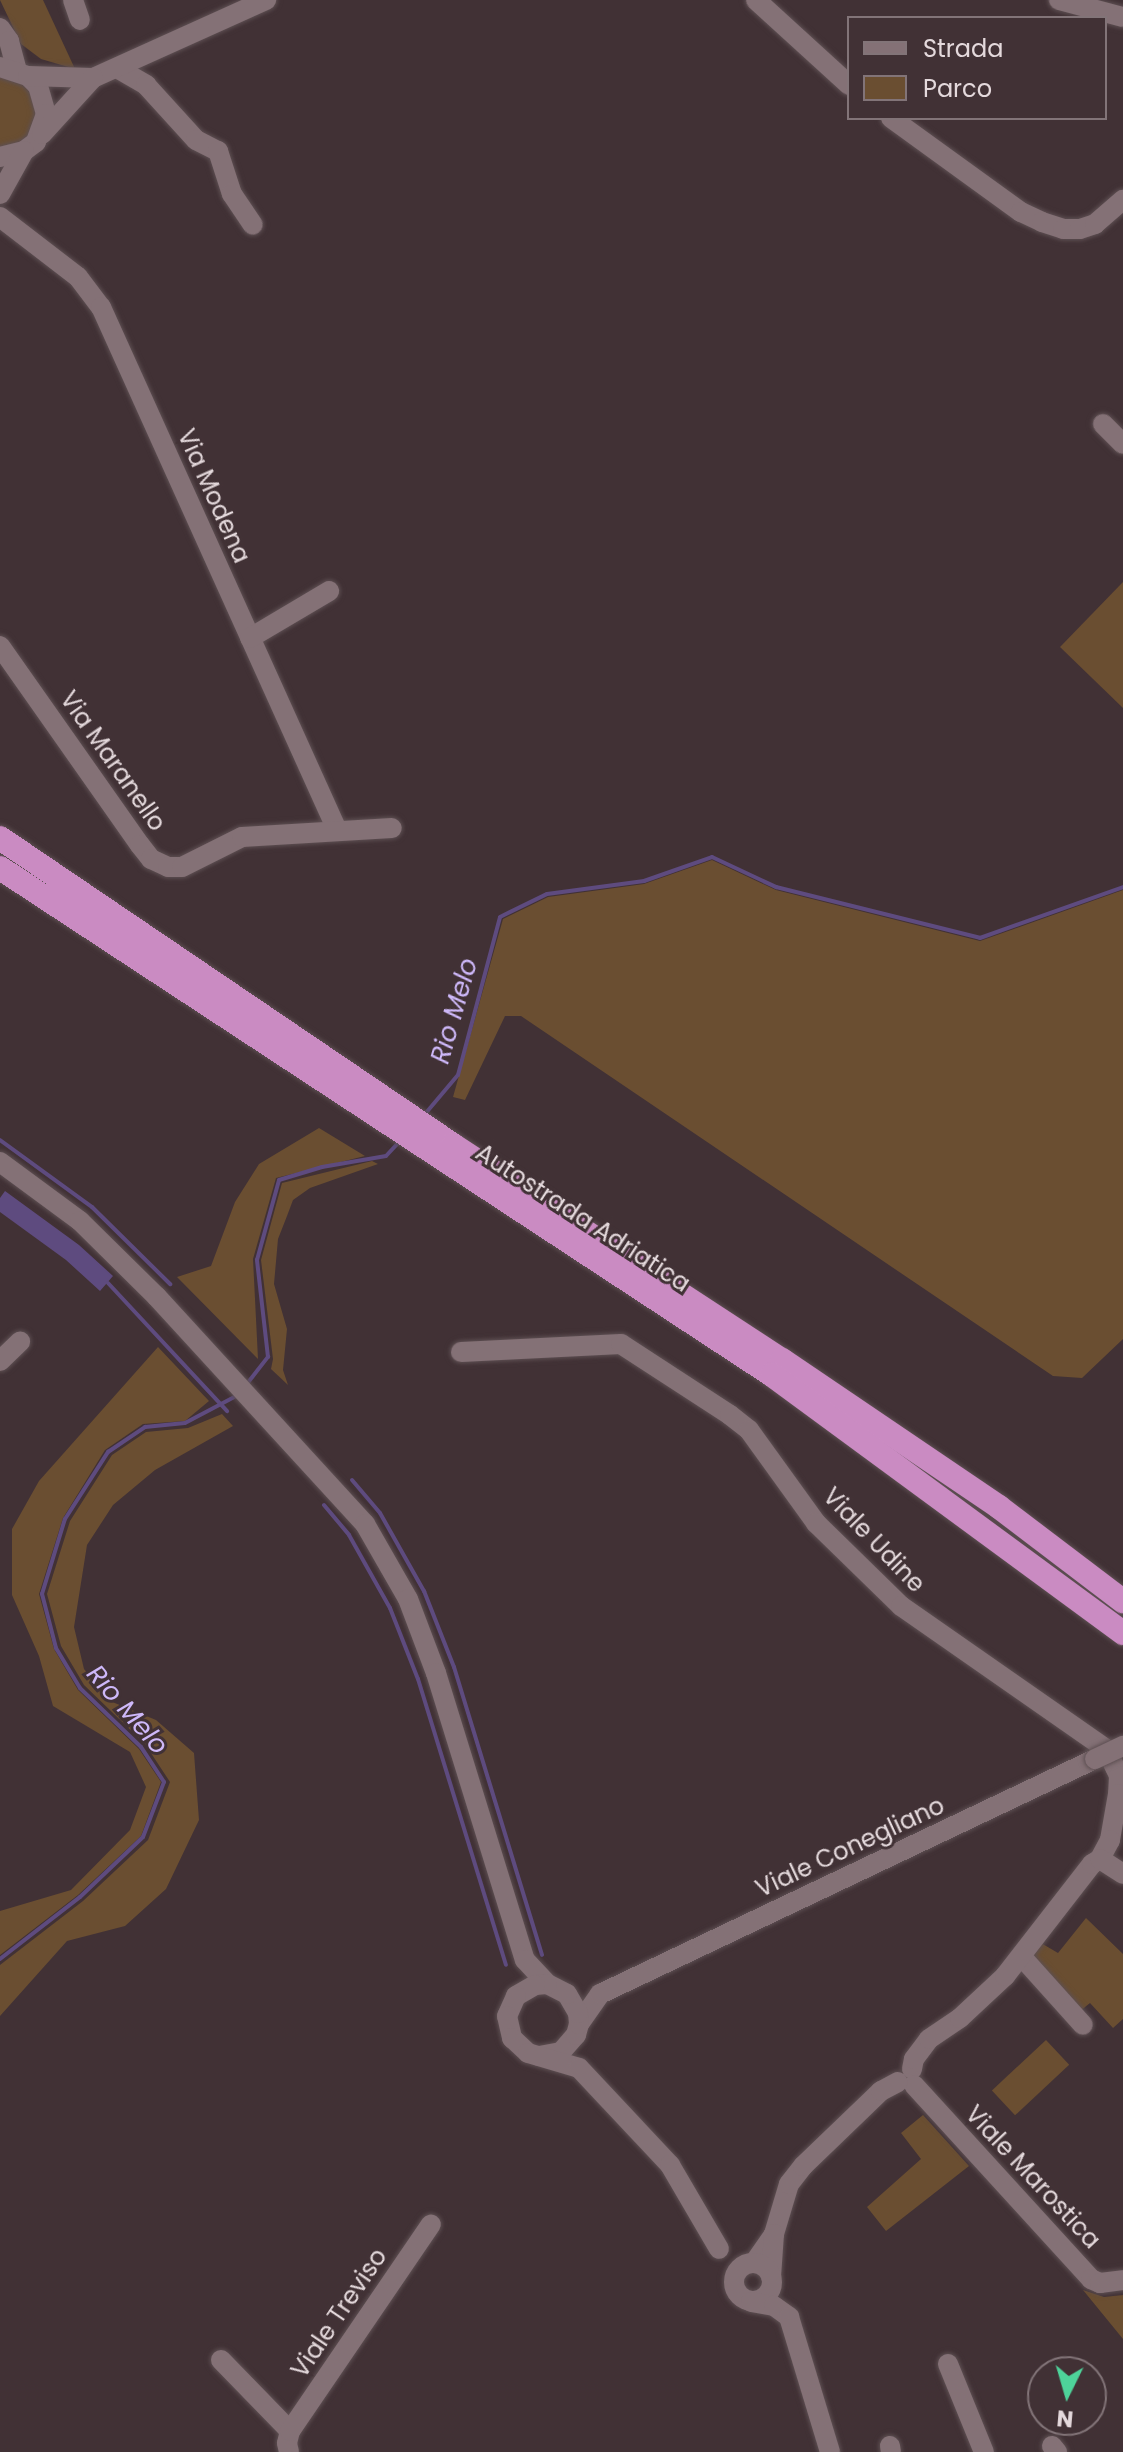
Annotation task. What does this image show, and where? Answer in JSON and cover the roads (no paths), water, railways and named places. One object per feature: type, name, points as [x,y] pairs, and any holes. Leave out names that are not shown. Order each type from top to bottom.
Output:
[{"type":"highway","name":"Autostrada Adriatica","points":[[0,838],[453,1145],[961,1481],[1123,1601]]},
{"type":"highway","name":"Autostrada Adriatica","points":[[0,868],[772,1375],[1123,1633]]},
{"type":"street","points":[[73,0],[80,20]]},
{"type":"street","points":[[0,157],[30,146],[93,78],[266,0]]},
{"type":"street","points":[[756,0],[847,83]]},
{"type":"street","points":[[1059,0],[1123,17]]},
{"type":"street","points":[[0,28],[9,41],[15,71],[45,100],[46,114],[0,194]]},
{"type":"street","points":[[117,68],[146,85],[196,140],[218,151],[232,194],[253,225]]},
{"type":"street","points":[[15,71],[93,78]]},
{"type":"street","points":[[894,120],[1021,212],[1042,222],[1063,229],[1080,229],[1095,224],[1123,200]]},
{"type":"street","name":"Via Modena","points":[[0,217],[78,277],[101,307],[337,830]]},
{"type":"street","points":[[1103,424],[1123,444]]},
{"type":"street","points":[[250,638],[329,591]]},
{"type":"street","name":"Via Maranello","points":[[0,646],[151,859],[168,867],[182,867],[242,837],[392,828]]},
{"type":"street","points":[[0,1162],[80,1221],[157,1297],[365,1524],[408,1599],[436,1673],[525,1960],[574,2002],[579,2068]]},
{"type":"street","points":[[0,1361],[20,1342]]},
{"type":"street","name":"Viale Udine","points":[[461,1352],[621,1344],[749,1430],[816,1523],[901,1606],[1106,1749],[1119,1776],[1110,1840],[1100,1859]]},
{"type":"street","name":"Viale Conegliano","points":[[577,2030],[600,1994],[1123,1746]]},
{"type":"street","points":[[751,2302],[768,2294],[774,2234],[789,2184],[803,2166],[872,2099],[908,2079],[914,2059],[929,2039],[985,1996],[1022,1957],[1083,1874],[1100,1859],[1123,1874]]},
{"type":"street","points":[[1022,1957],[1083,2025]]},
{"type":"street","points":[[525,1960],[516,1996],[507,2016],[512,2038],[528,2053],[579,2068],[670,2165],[719,2249],[740,2297],[774,2306],[789,2317],[830,2452]]},
{"type":"street","points":[[516,1996],[525,1989],[552,1986],[600,1994]]},
{"type":"street","points":[[539,2056],[561,2052],[577,2030]]},
{"type":"street","name":"Viale Marostica","points":[[908,2079],[1091,2279],[1100,2283],[1123,2280]]},
{"type":"street","name":"Viale Treviso","points":[[221,2360],[290,2442],[431,2224]]},
{"type":"street","points":[[734,2281],[738,2270],[751,2264],[774,2234]]},
{"type":"street","points":[[719,2249],[765,2268],[771,2277]]},
{"type":"street","points":[[948,2364],[984,2452]]},
{"type":"waterway","name":"Rio Melo","points":[[425,1114],[458,1075],[500,917],[547,894],[644,881],[712,857],[776,887],[980,938],[1123,887]]},
{"type":"waterway","points":[[0,1140],[92,1207],[170,1284]]},
{"type":"waterway","name":"Rio Melo","points":[[246,1385],[268,1357],[257,1260],[279,1180],[322,1167],[386,1156],[400,1141]]},
{"type":"waterway","points":[[108,1283],[227,1411]]},
{"type":"waterway","name":"Rio Melo","points":[[0,1959],[80,1897],[143,1837],[164,1782],[141,1747],[80,1688],[56,1648],[42,1594],[65,1519],[108,1452],[145,1427],[185,1423],[238,1395]]},
{"type":"waterway","points":[[352,1480],[380,1513],[424,1591],[454,1667],[542,1955]]},
{"type":"waterway","points":[[324,1505],[349,1535],[390,1608],[418,1679],[506,1965]]}]
